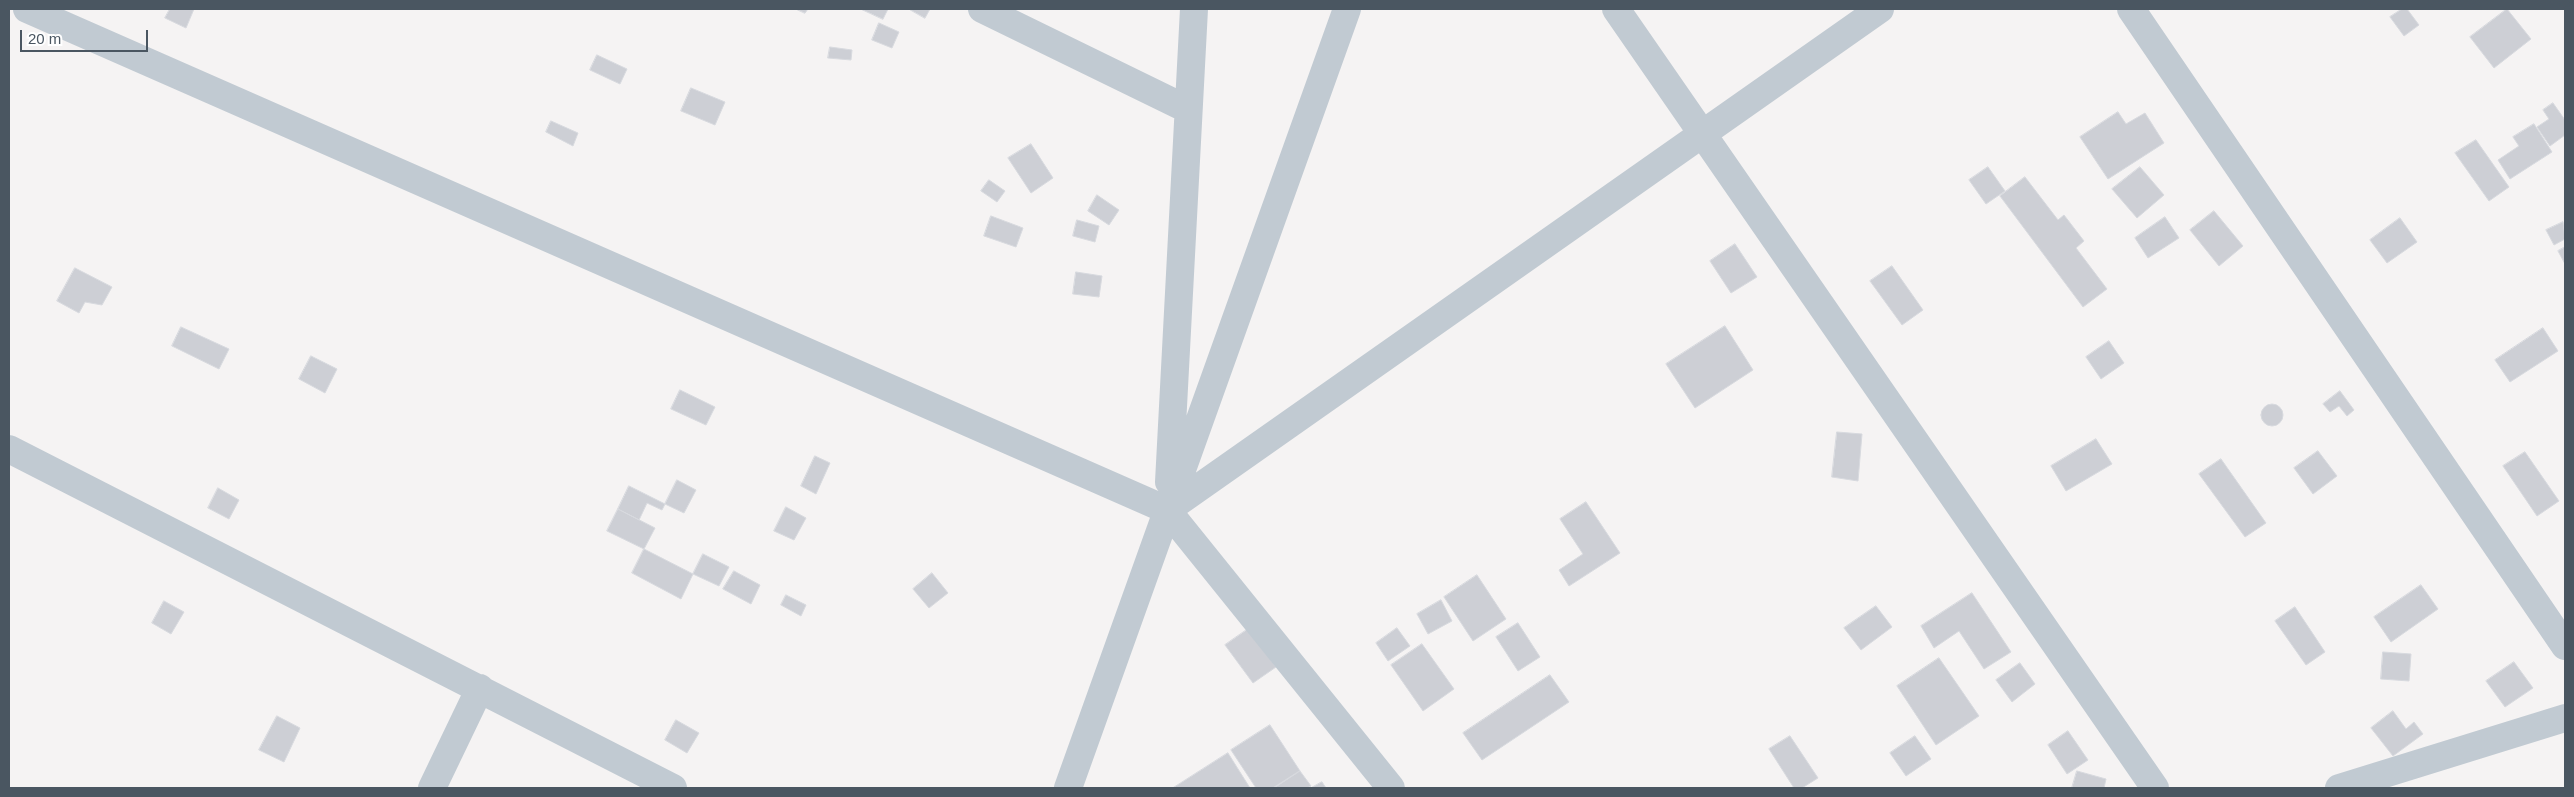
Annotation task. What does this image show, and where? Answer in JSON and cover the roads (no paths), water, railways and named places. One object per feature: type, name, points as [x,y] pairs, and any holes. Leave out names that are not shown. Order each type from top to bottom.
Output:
[{"type":"street","points":[[27,9],[1167,510],[1391,788]]},
{"type":"street","points":[[982,9],[1187,109]]},
{"type":"street","points":[[1167,510],[1187,109],[1194,9]]},
{"type":"street","points":[[1068,788],[1347,9]]},
{"type":"street","points":[[1616,9],[2155,788]]},
{"type":"street","points":[[1167,510],[1702,132],[1880,9]]},
{"type":"street","points":[[2130,9],[2565,646]]},
{"type":"street","points":[[9,449],[673,788]]},
{"type":"street","points":[[432,788],[480,688]]},
{"type":"street","points":[[2339,788],[2565,718]]}]
